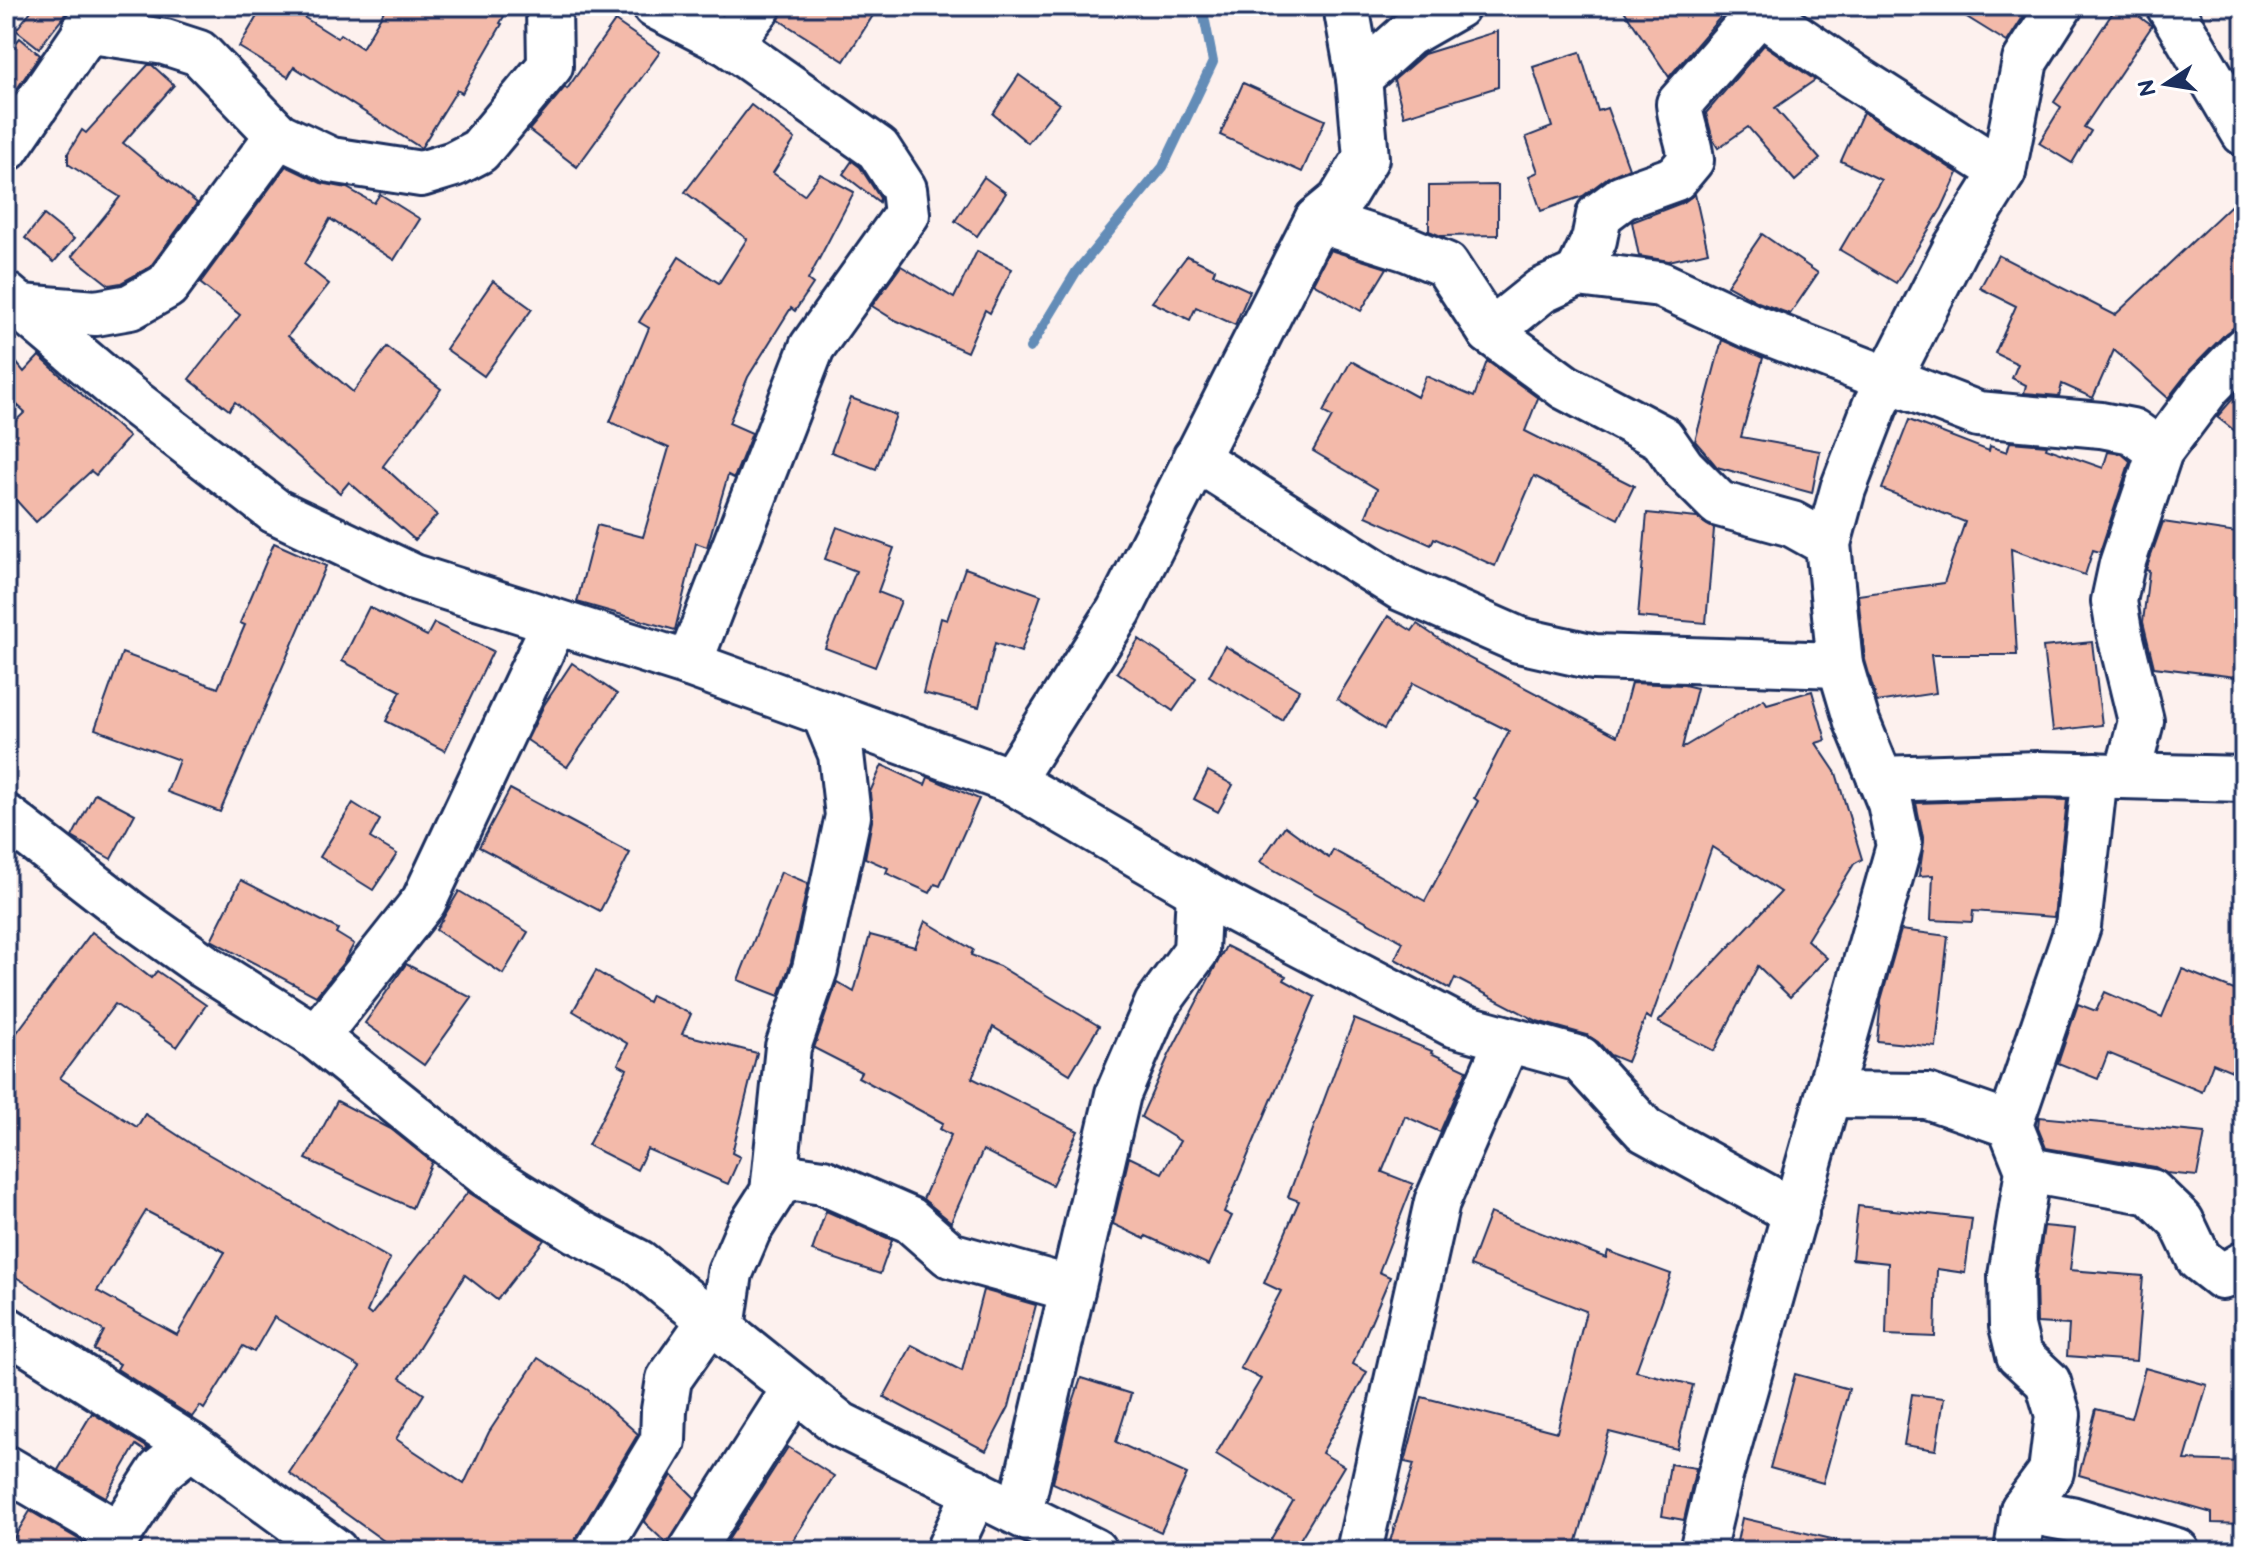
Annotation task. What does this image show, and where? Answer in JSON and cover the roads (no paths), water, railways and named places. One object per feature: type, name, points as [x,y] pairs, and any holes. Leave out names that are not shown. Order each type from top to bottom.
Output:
[{"type":"street","points":[[8,144],[95,18],[199,53],[278,135],[331,160],[421,174],[454,164],[479,151],[550,66],[549,6]]},
{"type":"street","points":[[655,6],[729,44],[878,149],[904,189],[907,214],[812,347],[689,664]]},
{"type":"street","points":[[729,44],[759,6]]},
{"type":"street","points":[[1011,781],[1119,611],[1317,220],[1340,201],[1366,158],[1359,78],[1346,6]]},
{"type":"street","points":[[1359,78],[1408,34],[1457,6]]},
{"type":"street","points":[[1702,1551],[1720,1476],[1899,846],[1890,803],[1857,722],[1840,665],[1828,544],[1843,489],[1887,380],[1956,247],[2003,172],[2025,61],[2060,6]]},
{"type":"street","points":[[2169,6],[2244,133]]},
{"type":"street","points":[[1578,274],[1594,240],[1599,215],[1623,197],[1676,178],[1691,160],[1689,141],[1680,123],[1679,104],[1749,24],[1757,8],[1853,76],[2003,172]]},
{"type":"street","points":[[14,301],[96,313],[130,307],[167,286],[278,135]]},
{"type":"street","points":[[1317,220],[1408,249],[1446,265],[1490,332],[1565,387],[1662,438],[1682,467],[1719,504],[1792,524],[1828,544]]},
{"type":"street","points":[[1490,332],[1541,291],[1578,274],[1660,284],[1748,325],[1978,414],[2101,425],[2132,431],[2160,451]]},
{"type":"street","points":[[14,301],[116,388],[275,511],[414,577],[689,664],[1011,781],[1199,891],[1453,1024],[1580,1059],[1645,1130],[1796,1213]]},
{"type":"street","points":[[2020,1530],[2051,1472],[2058,1415],[2048,1382],[2019,1355],[2012,1326],[2011,1276],[2028,1170],[2010,1125],[2078,926],[2111,775],[2141,721],[2114,601],[2122,564],[2160,451],[2208,387],[2244,350]]},
{"type":"street","points":[[1195,458],[1401,588],[1519,640],[1594,657],[1840,665]]},
{"type":"street","points":[[316,1037],[424,901],[555,622]]},
{"type":"street","points":[[597,1551],[663,1441],[669,1379],[716,1323],[730,1273],[748,1231],[773,1192],[788,1047],[815,969],[848,816],[841,754],[824,713]]},
{"type":"street","points":[[1880,779],[2038,774],[2244,779]]},
{"type":"street","points":[[6,817],[132,915],[204,966],[316,1037],[487,1175],[577,1231],[638,1262],[841,1425],[1094,1551]]},
{"type":"street","points":[[1020,1512],[1118,1094],[1157,1004],[1196,951],[1199,891]]},
{"type":"street","points":[[1359,1551],[1437,1202],[1507,1041]]},
{"type":"street","points":[[1829,1095],[1927,1096],[2010,1125]]},
{"type":"street","points":[[2028,1170],[2151,1192],[2181,1221],[2199,1259],[2222,1277],[2244,1264]]},
{"type":"street","points":[[774,1184],[795,1178],[823,1182],[910,1220],[950,1255],[1072,1289]]},
{"type":"street","points":[[6,1329],[191,1446],[335,1551]]},
{"type":"street","points":[[691,1551],[795,1388]]},
{"type":"street","points":[[6,1468],[113,1542],[160,1471],[191,1446]]},
{"type":"street","points":[[948,1551],[976,1491]]},
{"type":"street","points":[[2020,1530],[2071,1519],[2177,1551]]},
{"type":"waterway","points":[[1030,348],[1076,272],[1163,167],[1213,62],[1202,6]]}]
